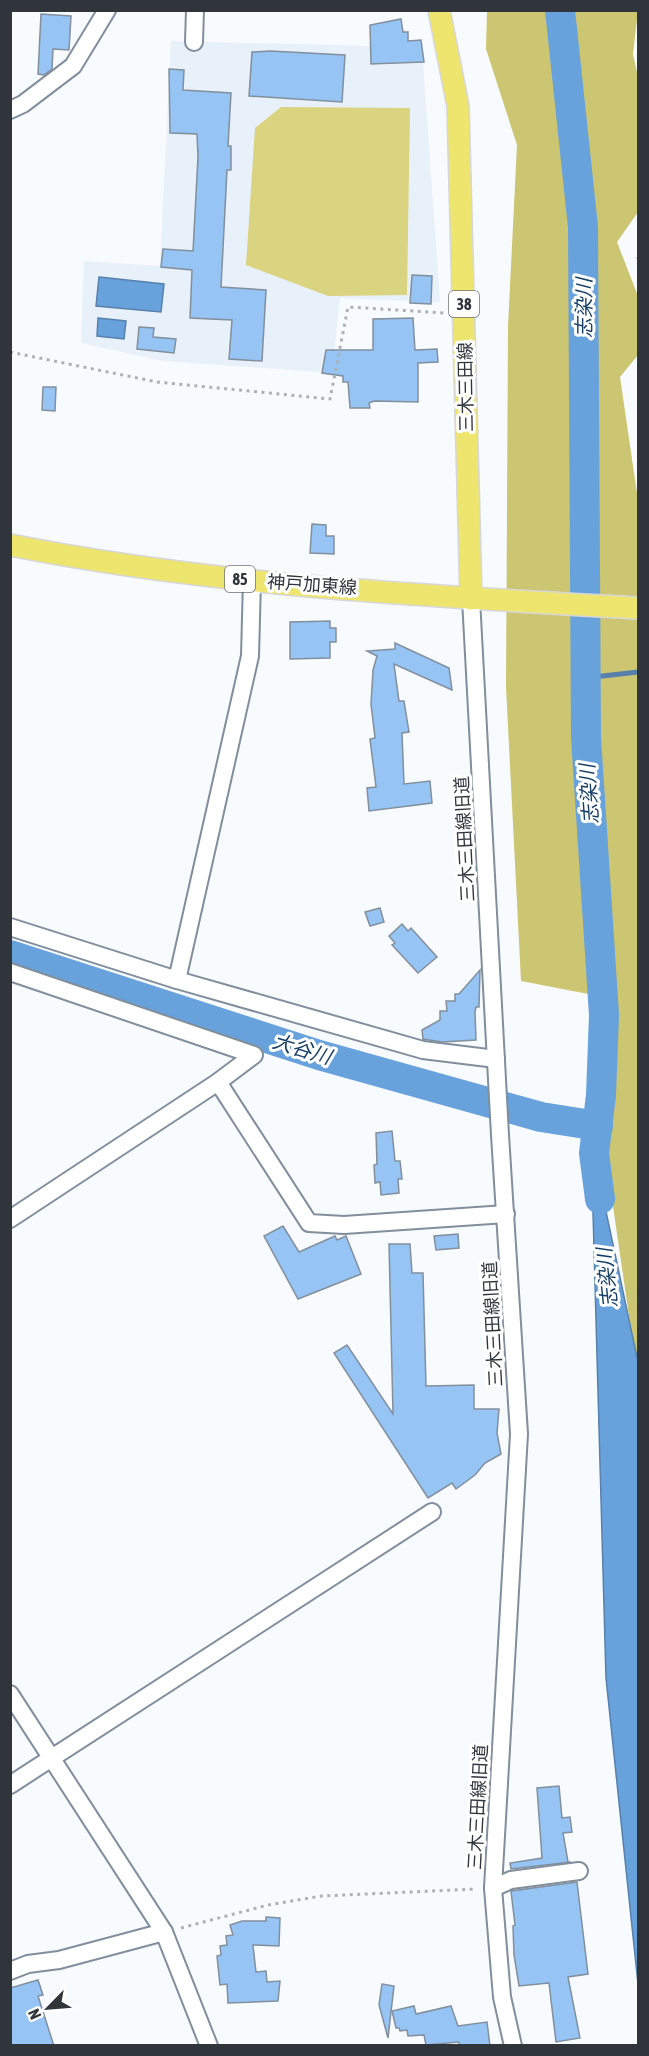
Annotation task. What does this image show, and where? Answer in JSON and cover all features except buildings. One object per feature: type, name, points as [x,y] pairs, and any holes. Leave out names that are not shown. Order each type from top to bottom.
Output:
[{"type":"main road","name":"三木三田線","points":[[439,10],[458,106],[471,599]]},
{"type":"main road","name":"神戸加東線","points":[[10,544],[86,560],[252,580],[471,599]]},
{"type":"main road","points":[[471,599],[638,608]]},
{"type":"street","points":[[10,110],[23,104],[73,66],[107,10]]},
{"type":"street","points":[[194,42],[195,10]]},
{"type":"street","points":[[177,980],[250,656],[252,580]]},
{"type":"street","name":"三木三田線旧道","points":[[471,599],[500,1135],[519,1434],[493,1888],[502,1996],[513,2046]]},
{"type":"street","points":[[10,927],[177,980],[423,1050],[496,1059]]},
{"type":"street","points":[[10,972],[254,1055],[218,1082],[10,1219]]},
{"type":"street","points":[[218,1082],[309,1223],[344,1225],[506,1214]]},
{"type":"street","points":[[10,1785],[53,1760],[432,1512]]},
{"type":"street","points":[[10,1694],[164,1932],[209,2046]]},
{"type":"street","points":[[493,1888],[511,1880],[579,1871]]},
{"type":"street","points":[[10,1971],[28,1964],[59,1960],[164,1932]]},
{"type":"path","points":[[10,352],[157,382],[330,399],[348,307],[464,314]]},
{"type":"path","points":[[164,1932],[268,1905],[322,1896],[493,1888]]},
{"type":"shaded area","points":[[487,11],[638,11],[633,54],[638,77],[638,212],[617,242],[638,296],[638,355],[620,377],[638,500],[638,1362],[634,1350],[609,1179],[609,998],[521,981],[506,687],[508,326],[517,145],[486,49]]},
{"type":"shaded area","points":[[171,41],[370,46],[370,65],[423,63],[440,302],[340,298],[332,370],[321,372],[163,361],[81,343],[84,261],[160,266]]},
{"type":"shaded area","points":[[281,107],[410,108],[407,295],[328,296],[246,265],[255,128]]},
{"type":"water","points":[[99,277],[164,284],[161,312],[96,306]]},
{"type":"water","points":[[98,318],[126,321],[124,339],[97,336]]},
{"type":"water","points":[[591,1141],[638,1362],[638,1984],[606,1678]]},
{"type":"waterway","name":"志染川","points":[[560,10],[583,227],[586,738],[604,1015],[601,1095],[594,1153],[600,1199]]},
{"type":"waterway","points":[[585,678],[638,672]]},
{"type":"waterway","name":"大谷川","points":[[10,955],[319,1055],[541,1117],[598,1126]]}]
